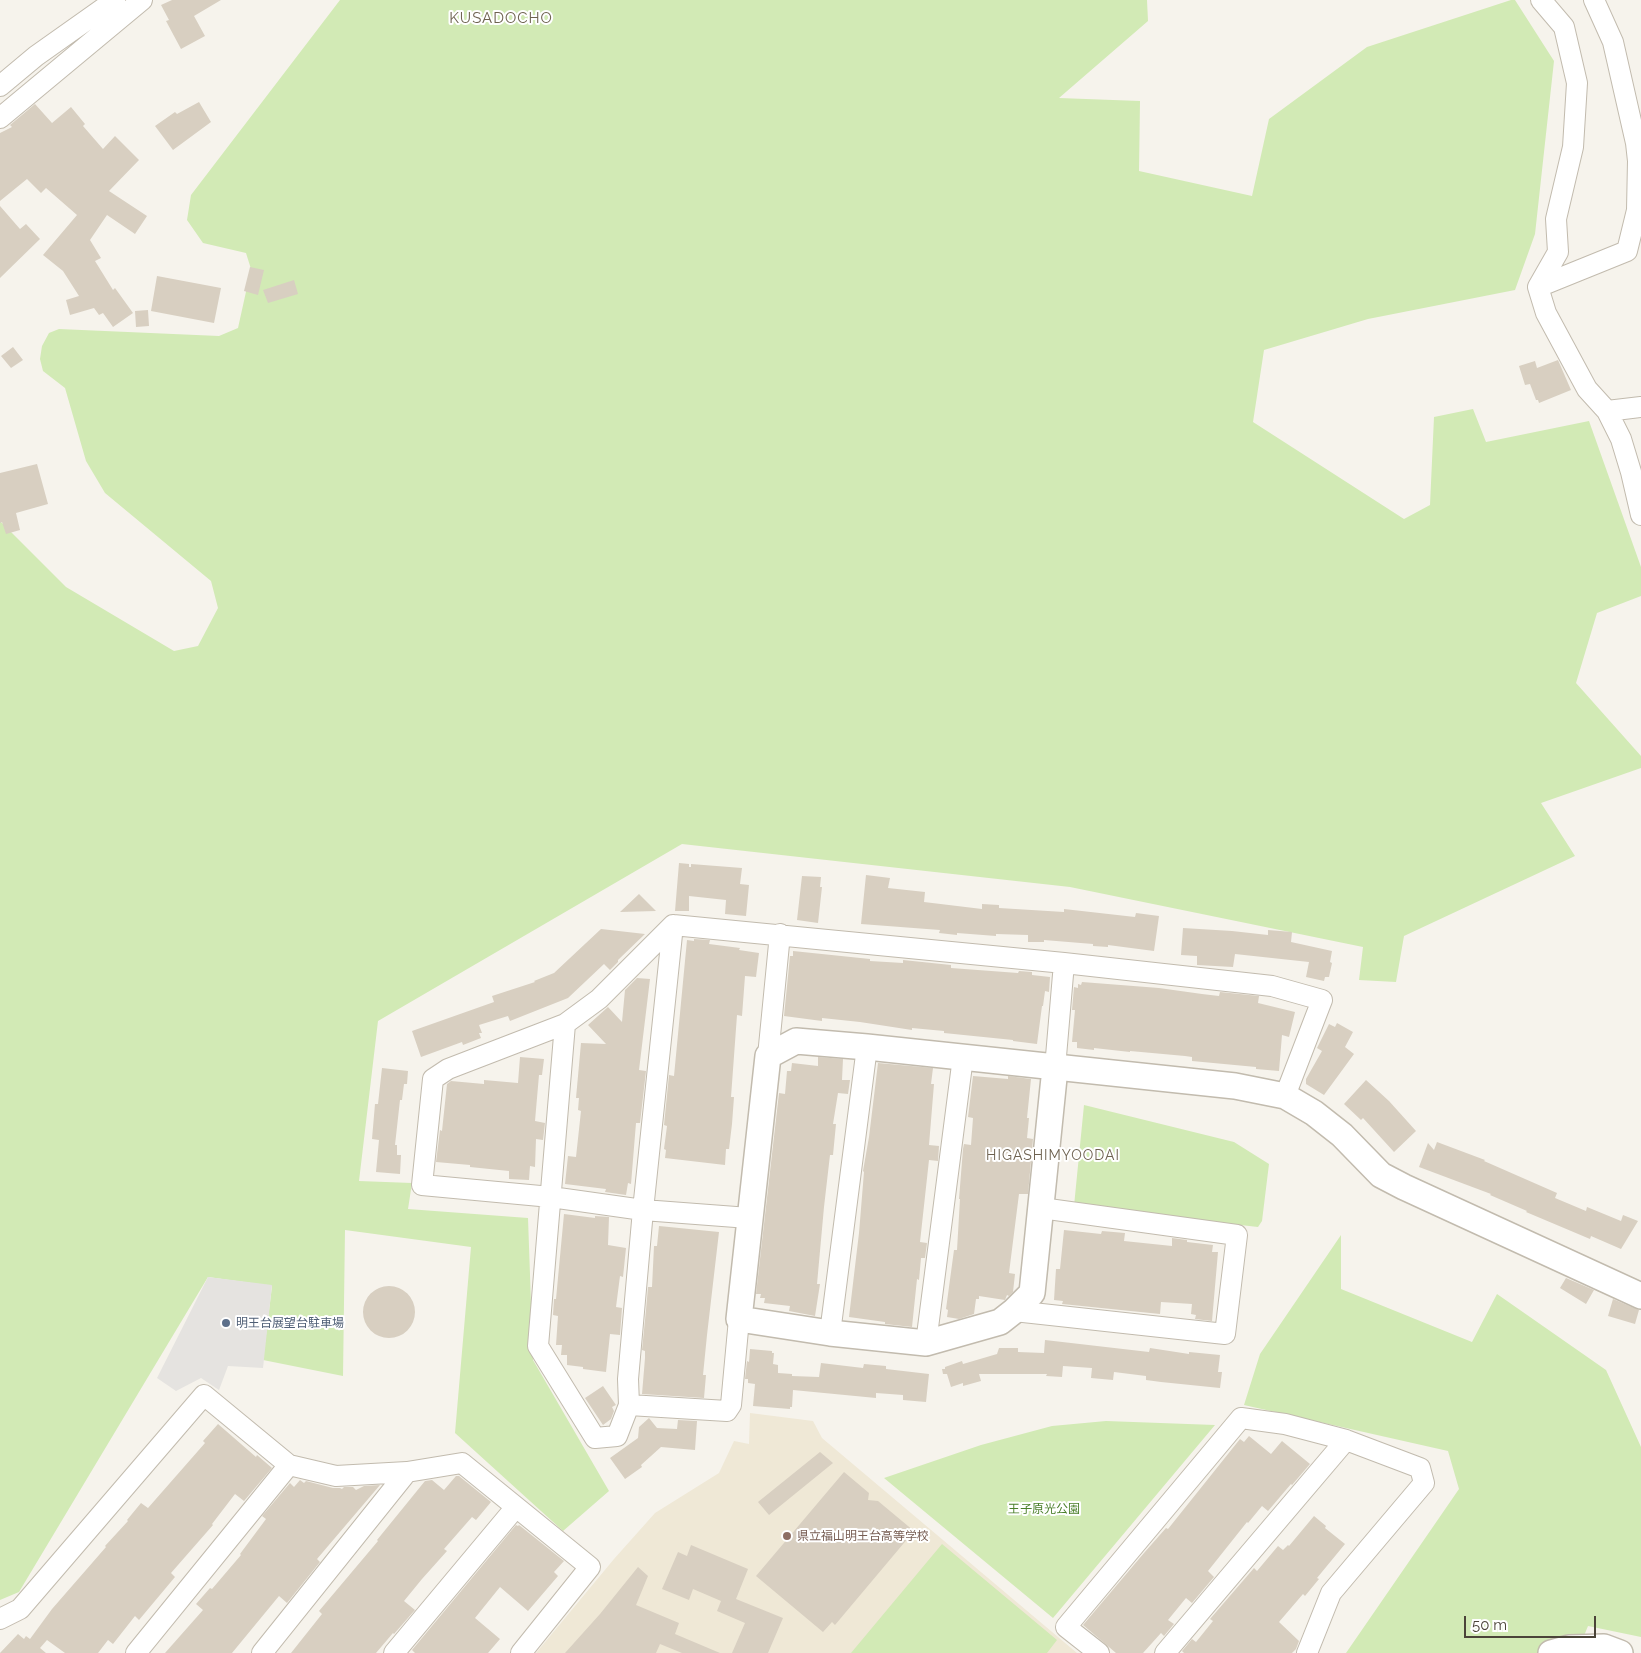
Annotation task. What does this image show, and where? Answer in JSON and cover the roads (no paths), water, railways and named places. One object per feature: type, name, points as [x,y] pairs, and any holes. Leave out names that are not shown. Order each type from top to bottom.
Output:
[{"type":"street","points":[[0,86],[36,56],[115,0]]},
{"type":"street","points":[[0,118],[142,0]]},
{"type":"street","points":[[1541,0],[1564,27],[1577,84],[1573,147],[1556,220],[1558,252],[1538,287],[1546,313],[1587,389],[1607,411],[1621,438],[1641,514]]},
{"type":"street","points":[[1538,287],[1627,252],[1637,210],[1638,161],[1636,143],[1613,42],[1594,0]]},
{"type":"street","points":[[1607,411],[1641,406]]},
{"type":"street","points":[[565,1024],[538,1346],[595,1438],[617,1436],[629,1406],[628,1379],[643,1210],[673,925]]},
{"type":"street","points":[[749,1218],[643,1210],[551,1197],[422,1185],[433,1079],[448,1069],[565,1024],[599,999],[673,925],[780,934],[1272,986],[1322,1000],[1285,1096]]},
{"type":"street","points":[[629,1406],[727,1411],[731,1405],[780,934]]},
{"type":"street","points":[[739,1319],[830,1332],[926,1342],[1000,1322],[1014,1311],[1032,1292],[1064,963]]},
{"type":"street","points":[[768,1056],[796,1041],[1235,1086],[1285,1096],[1314,1113],[1342,1136],[1381,1175],[1641,1296]]},
{"type":"street","points":[[830,1332],[868,1047]]},
{"type":"street","points":[[926,1342],[962,1058]]},
{"type":"street","points":[[1014,1311],[1225,1334],[1237,1235],[1041,1208]]},
{"type":"street","points":[[0,1619],[20,1609],[204,1395],[289,1464],[336,1476],[407,1472],[462,1463],[590,1567],[521,1653]]},
{"type":"street","points":[[1099,1653],[1066,1627],[1241,1418],[1285,1424],[1346,1440],[1420,1468],[1424,1483],[1332,1593],[1307,1653]]},
{"type":"street","points":[[1165,1653],[1346,1440]]},
{"type":"street","points":[[136,1653],[289,1464]]},
{"type":"street","points":[[262,1653],[407,1472]]},
{"type":"street","points":[[394,1653],[516,1507]]},
{"type":"street","points":[[1551,1653],[1569,1648],[1604,1647],[1620,1653]]},
{"type":"place","name":"明王台展望台駐車場","points":[[226,1323]]},
{"type":"place","name":"県立福山明王台高等学校","points":[[787,1536]]},
{"type":"district","name":"KUSADOCHO","points":[[501,18]]},
{"type":"district","name":"HIGASHIMYOODAI","points":[[1053,1156]]},
{"type":"park label","name":"王子原光公園","points":[[1044,1509]]}]
